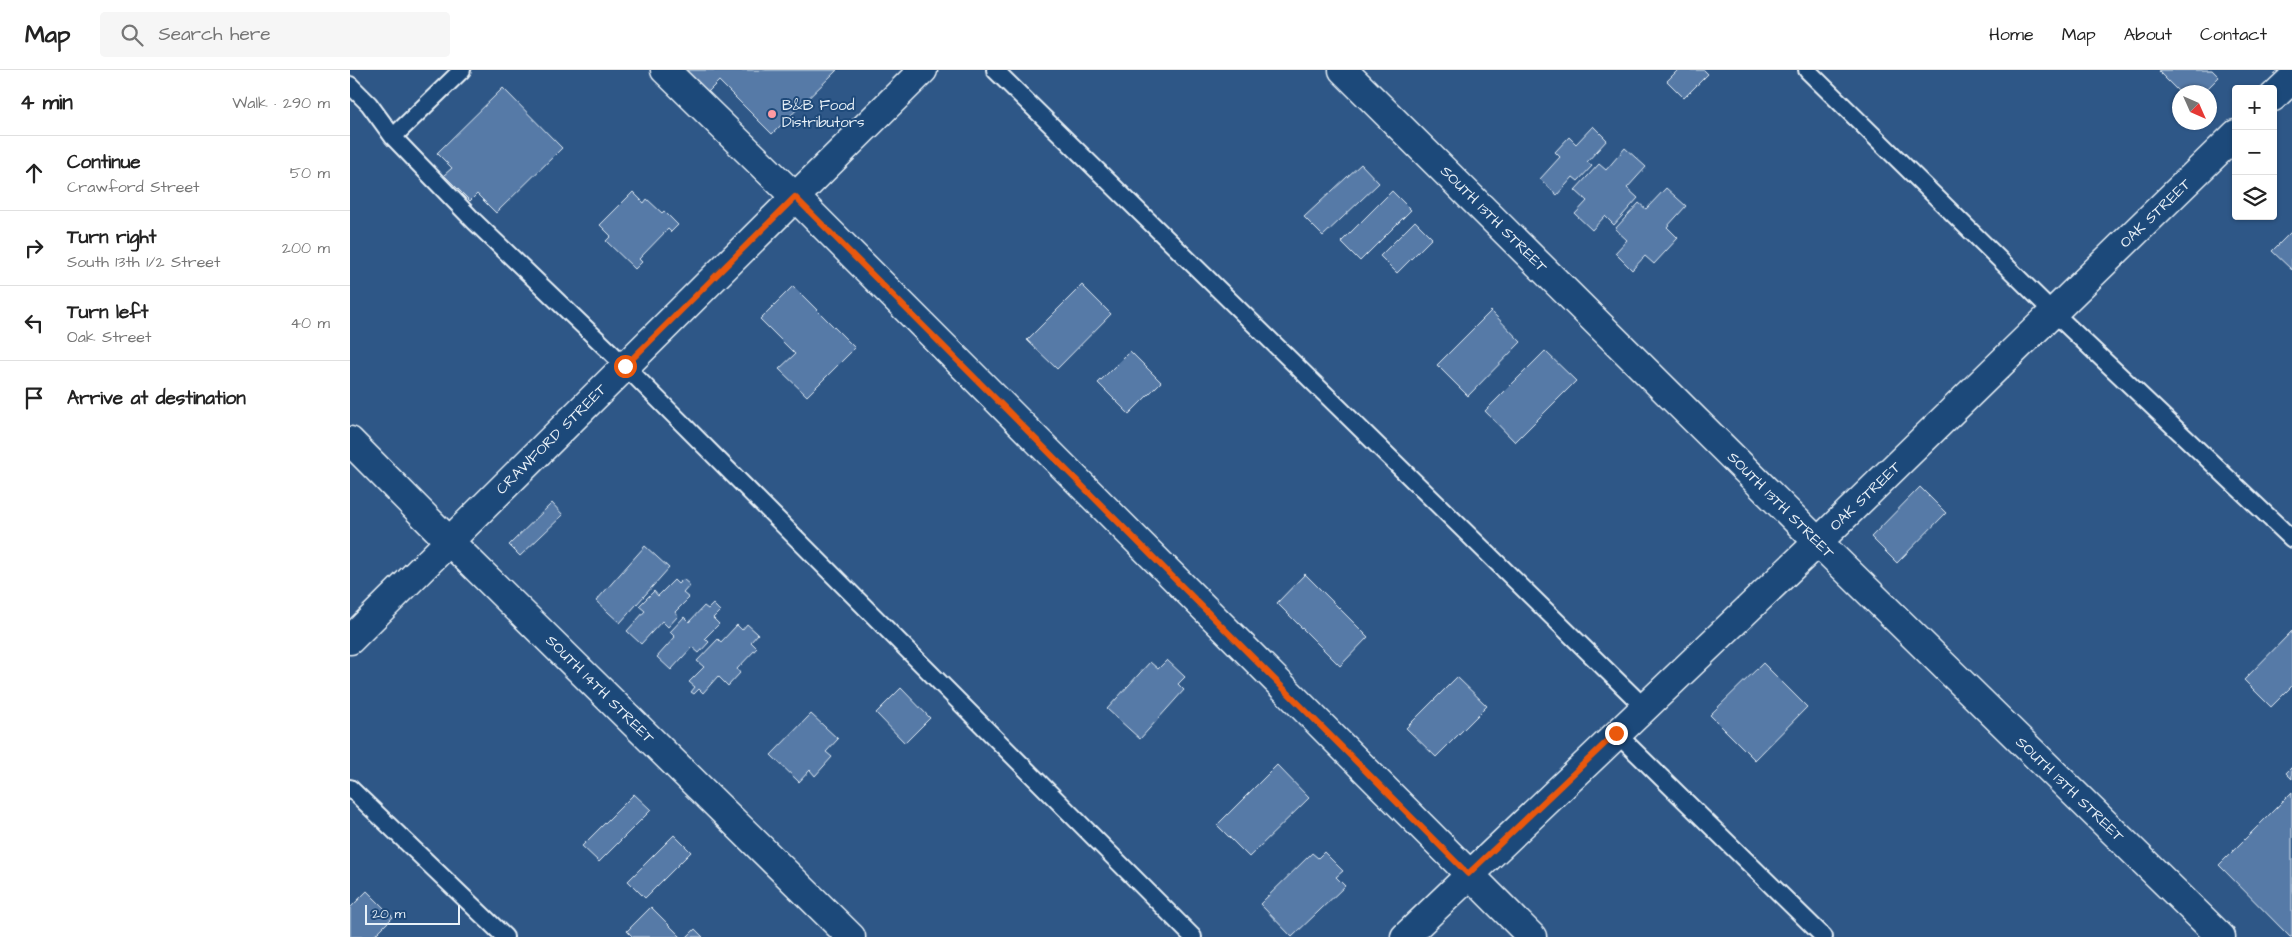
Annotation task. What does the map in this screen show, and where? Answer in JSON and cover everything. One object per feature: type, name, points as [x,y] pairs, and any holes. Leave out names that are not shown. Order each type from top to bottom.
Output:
[{"type":"street","points":[[665,70],[795,197],[1532,937]]},
{"type":"street","name":"CRAWFORD STREET","points":[[350,640],[923,70]]},
{"type":"street","name":"SOUTH 13TH STREET","points":[[1343,70],[1818,542],[2221,937]]},
{"type":"street","points":[[2277,93],[2292,79],[2283,70]]},
{"type":"street","name":"OAK STREET","points":[[1405,937],[1468,874],[1818,542],[2232,138]]},
{"type":"street","name":"SOUTH 14TH STREET","points":[[350,441],[851,937]]},
{"type":"lane","points":[[393,137],[462,70]]},
{"type":"lane","points":[[995,70],[1644,707]]},
{"type":"lane","points":[[1807,70],[2053,312],[2292,539]]},
{"type":"lane","points":[[350,85],[369,104],[393,137],[474,221],[625,366],[1193,937]]},
{"type":"lane","points":[[1616,733],[1824,937]]},
{"type":"lane","points":[[350,788],[505,937]]},
{"type":"building","name":"B&B Food Distributors","points":[[684,70],[837,70],[772,134],[719,81],[707,93]]},
{"type":"building","points":[[1678,70],[1704,70],[1708,74],[1684,98],[1667,81]]},
{"type":"building","points":[[2160,70],[2212,70],[2219,77],[2211,85],[2172,85],[2159,72]]},
{"type":"building","points":[[503,88],[562,148],[496,213],[477,194],[470,201],[444,175],[452,168],[437,153]]},
{"type":"building","points":[[1593,126],[1607,140],[1587,162],[1592,166],[1578,181],[1573,177],[1557,195],[1540,179],[1560,157],[1555,152],[1569,137],[1576,144]]},
{"type":"building","points":[[1625,148],[1646,167],[1627,188],[1638,198],[1614,225],[1605,216],[1592,230],[1575,214],[1587,201],[1575,190],[1599,164],[1606,170]]},
{"type":"building","points":[[1361,164],[1379,183],[1323,236],[1304,217]]},
{"type":"building","points":[[1666,188],[1686,206],[1667,227],[1678,238],[1654,264],[1645,256],[1632,270],[1615,253],[1627,240],[1615,229],[1639,203],[1646,209]]},
{"type":"building","points":[[1392,191],[1411,210],[1360,261],[1341,242]]},
{"type":"building","points":[[633,192],[644,203],[647,199],[662,213],[664,211],[678,225],[671,232],[668,229],[639,259],[642,262],[635,269],[606,241],[611,236],[600,225]]},
{"type":"building","points":[[1415,221],[1432,238],[1397,273],[1380,256]]},
{"type":"building","points":[[2292,231],[2292,270],[2272,251]]},
{"type":"building","points":[[1082,285],[1111,314],[1057,369],[1027,340]]},
{"type":"building","points":[[793,286],[855,348],[807,396],[779,369],[795,354],[760,319]]},
{"type":"building","points":[[1491,311],[1521,342],[1468,396],[1437,365]]},
{"type":"building","points":[[1130,351],[1161,382],[1129,414],[1098,383]]},
{"type":"building","points":[[1545,351],[1576,381],[1515,442],[1485,411]]},
{"type":"building","points":[[1920,487],[1946,513],[1897,563],[1871,537]]},
{"type":"building","points":[[552,503],[563,515],[520,556],[509,545]]},
{"type":"building","points":[[645,546],[669,568],[620,623],[596,601]]},
{"type":"building","points":[[1305,574],[1368,637],[1340,666],[1277,603]]},
{"type":"building","points":[[683,579],[690,585],[683,593],[689,598],[675,612],[678,616],[668,627],[662,621],[641,644],[627,631],[645,611],[639,606],[654,591],[658,596],[674,580],[678,584]]},
{"type":"building","points":[[713,604],[720,611],[713,618],[719,624],[705,638],[709,642],[699,653],[692,647],[671,670],[657,657],[675,637],[670,632],[684,617],[689,622],[704,606],[708,609]]},
{"type":"building","points":[[747,624],[758,634],[751,642],[757,648],[737,669],[740,673],[728,686],[718,676],[703,693],[699,689],[694,694],[691,692],[695,687],[689,682],[704,667],[697,661],[718,639],[721,642],[737,625],[742,630]]},
{"type":"building","points":[[2292,631],[2292,686],[2271,707],[2244,680]]},
{"type":"building","points":[[1167,660],[1185,677],[1178,684],[1184,690],[1140,739],[1107,709],[1150,662],[1158,669]]},
{"type":"building","points":[[1763,663],[1807,707],[1755,760],[1710,715]]},
{"type":"building","points":[[1457,677],[1487,706],[1436,757],[1406,728]]},
{"type":"building","points":[[901,688],[930,718],[905,743],[876,713]]},
{"type":"building","points":[[811,714],[838,739],[826,752],[832,757],[815,776],[810,770],[799,782],[771,755]]},
{"type":"building","points":[[1277,765],[1309,798],[1249,857],[1217,825]]},
{"type":"building","points":[[2292,767],[2292,779],[2286,773]]},
{"type":"building","points":[[2292,792],[2292,937],[2290,937],[2219,865]]},
{"type":"building","points":[[634,794],[651,810],[599,862],[582,846]]},
{"type":"building","points":[[674,835],[691,852],[645,898],[628,881]]},
{"type":"building","points":[[1324,852],[1343,871],[1336,877],[1345,886],[1292,937],[1260,904],[1312,853],[1318,858]]},
{"type":"building","points":[[367,891],[393,917],[373,937],[350,937],[350,908]]},
{"type":"building","points":[[651,907],[681,937],[633,937],[627,931]]},
{"type":"building","points":[[695,929],[703,937],[687,937]]},
{"type":"place","name":"B&B Food Distributors","points":[[772,114]]},
{"type":"route","points":[[625,366],[795,197],[1468,874],[1616,733]]}]
